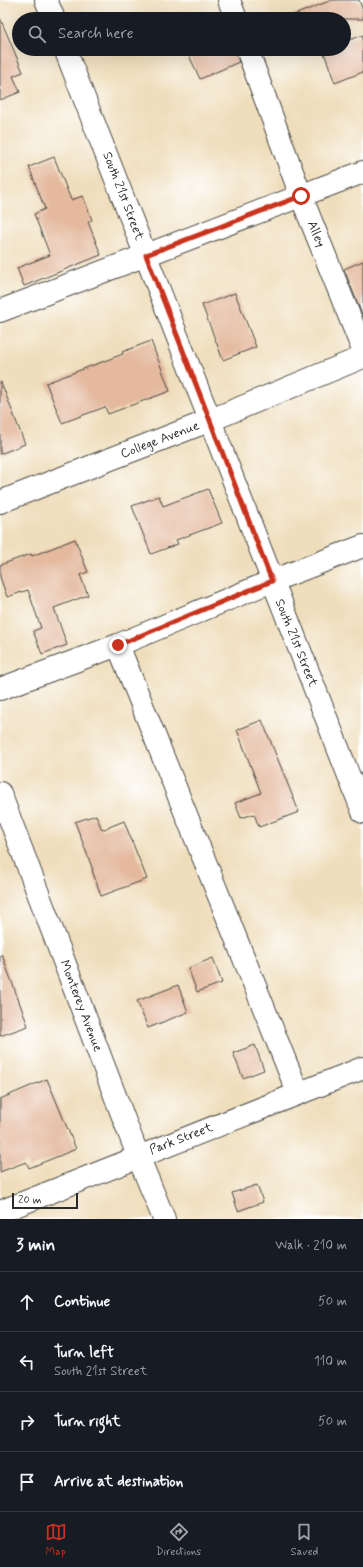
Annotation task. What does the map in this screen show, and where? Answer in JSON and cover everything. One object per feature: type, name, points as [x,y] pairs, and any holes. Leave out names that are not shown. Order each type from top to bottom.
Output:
[{"type":"street","points":[[46,0],[51,12]]},
{"type":"street","points":[[229,0],[233,12]]},
{"type":"street","name":"South 21st Street","points":[[68,56],[363,812]]},
{"type":"street","name":"Alley","points":[[250,56],[301,196],[363,350]]},
{"type":"street","points":[[0,311],[363,172]]},
{"type":"street","name":"College Avenue","points":[[0,502],[211,420],[363,357]]},
{"type":"street","points":[[0,690],[118,645],[272,581],[363,546]]},
{"type":"street","points":[[118,645],[298,1093]]},
{"type":"street","name":"Monterey Avenue","points":[[0,794],[138,1156],[164,1219]]},
{"type":"street","name":"Park Street","points":[[0,1212],[363,1068]]},
{"type":"building","points":[[332,0],[359,0],[363,11],[363,19],[351,19],[351,12],[301,12]]},
{"type":"building","points":[[0,18],[12,46],[12,56],[16,56],[23,72],[13,76],[20,92],[0,100]]},
{"type":"building","points":[[363,35],[363,72],[335,83],[325,56],[351,56],[351,39]]},
{"type":"building","points":[[189,56],[237,56],[239,62],[200,79]]},
{"type":"building","points":[[54,157],[71,200],[83,196],[92,220],[88,222],[101,255],[24,286],[17,268],[50,255],[34,214],[45,209],[29,167]]},
{"type":"building","points":[[363,261],[363,317],[344,269]]},
{"type":"building","points":[[235,293],[256,347],[223,360],[202,305]]},
{"type":"building","points":[[151,341],[170,391],[108,414],[105,407],[62,423],[46,383],[123,354],[122,352]]},
{"type":"building","points":[[0,382],[25,444],[0,454]]},
{"type":"building","points":[[208,489],[222,523],[176,540],[178,544],[151,554],[132,506],[159,496],[163,506]]},
{"type":"building","points":[[75,539],[88,572],[80,575],[88,595],[54,608],[67,645],[42,654],[33,631],[41,628],[28,590],[7,597],[0,577],[0,565],[31,554],[32,556]]},
{"type":"building","points":[[262,720],[299,812],[259,827],[254,814],[241,818],[235,803],[261,793],[237,730]]},
{"type":"building","points":[[96,815],[102,830],[124,821],[147,879],[101,896],[75,822]]},
{"type":"building","points":[[0,955],[2,955],[28,1026],[0,1036]]},
{"type":"building","points":[[213,958],[222,983],[197,992],[188,968]]},
{"type":"building","points":[[178,985],[188,1012],[148,1028],[137,1001]]},
{"type":"building","points":[[255,1045],[264,1070],[243,1078],[233,1053]]},
{"type":"building","points":[[47,1079],[76,1149],[29,1168],[26,1162],[0,1172],[0,1099]]},
{"type":"building","points":[[257,1185],[263,1202],[238,1211],[232,1193]]},
{"type":"route","points":[[118,645],[272,581],[146,255],[301,196]]}]
